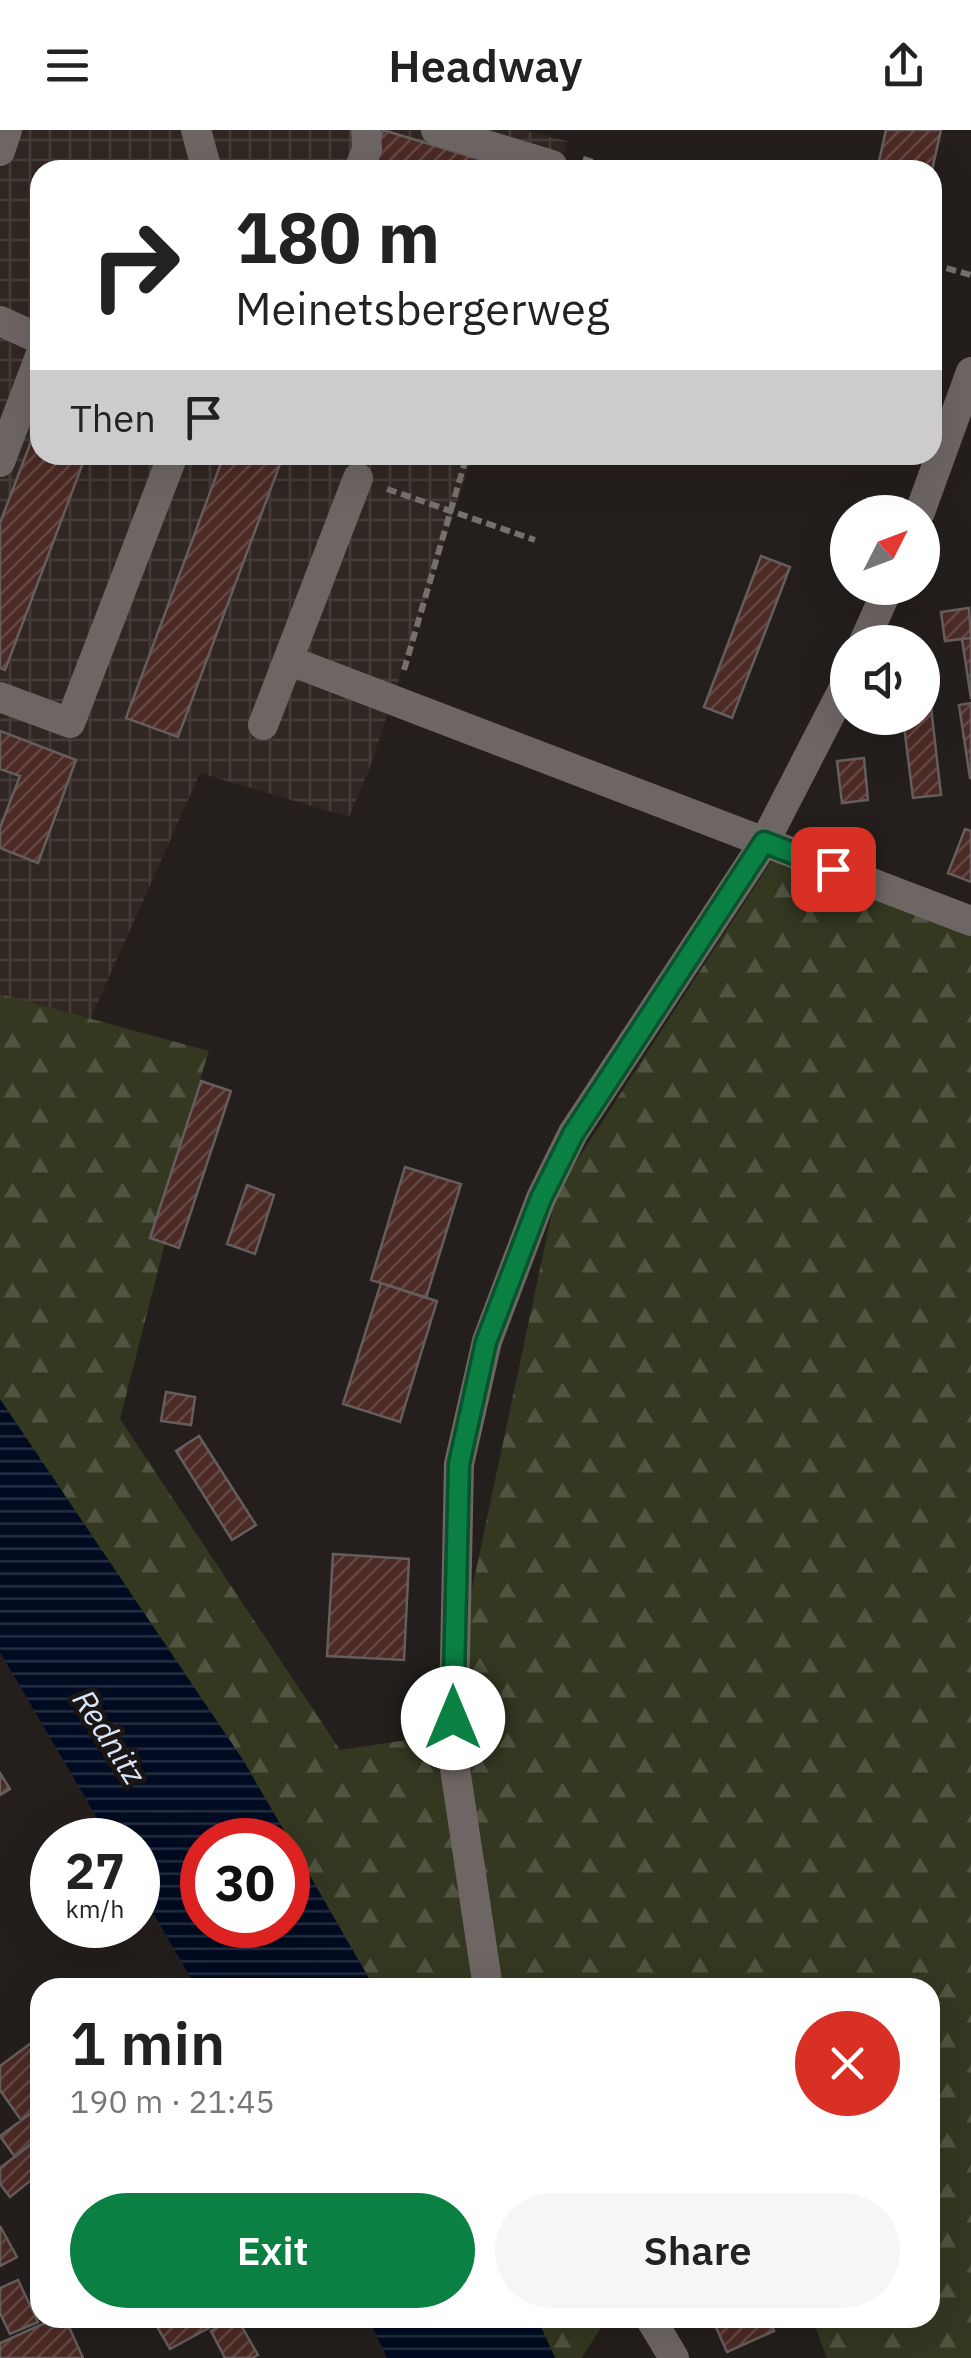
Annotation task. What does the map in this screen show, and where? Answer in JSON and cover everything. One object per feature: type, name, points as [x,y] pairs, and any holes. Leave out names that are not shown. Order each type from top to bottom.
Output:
[{"type":"street","points":[[0,151],[8,130]]},
{"type":"street","points":[[196,130],[204,160]]},
{"type":"street","points":[[363,160],[366,130]]},
{"type":"street","points":[[436,130],[535,160]]},
{"type":"street","points":[[0,321],[30,334]]},
{"type":"street","points":[[942,452],[971,372]]},
{"type":"street","points":[[0,462],[30,382]]},
{"type":"street","points":[[0,697],[70,722],[169,465]]},
{"type":"street","points":[[926,495],[937,465]]},
{"type":"street","points":[[263,726],[358,478]]},
{"type":"street","points":[[288,660],[971,921]]},
{"type":"street","points":[[486,1978],[453,1755],[459,1464],[486,1342],[541,1198],[573,1134],[764,842],[830,715]]},
{"type":"street","points":[[656,2328],[674,2358]]},
{"type":"path","points":[[942,267],[971,275]]},
{"type":"path","points":[[394,700],[464,465]]},
{"type":"path","points":[[358,478],[535,540]]},
{"type":"shaded area","points":[[0,130],[522,130],[567,141],[562,160],[30,160],[30,465],[470,465],[370,767],[349,817],[200,773],[89,1022],[0,994]]},
{"type":"green space","points":[[774,857],[971,933],[971,2358],[827,2358],[816,2328],[940,2328],[940,1978],[369,1978],[310,1876],[310,1818],[276,1818],[243,1760],[0,1399],[0,994],[209,1051],[150,1237],[165,1243],[120,1419],[340,1750],[441,1735],[556,1193]]},
{"type":"green space","points":[[542,2328],[601,2328],[581,2358],[555,2358]]},
{"type":"water","name":"Rednitz","points":[[0,1399],[243,1760],[276,1818],[180,1818],[180,1948],[310,1948],[310,1876],[369,1978],[191,1978],[160,1925],[160,1818],[97,1818],[0,1652]]},
{"type":"water","points":[[373,2328],[542,2328],[555,2358],[387,2358]]},
{"type":"building","points":[[383,130],[482,160],[374,160]]},
{"type":"building","points":[[886,130],[941,130],[934,160],[879,160]]},
{"type":"building","points":[[30,444],[30,465],[82,465],[5,670],[0,668],[0,523]]},
{"type":"building","points":[[220,465],[280,465],[178,737],[126,718]]},
{"type":"building","points":[[761,556],[790,567],[732,718],[704,707]]},
{"type":"building","points":[[969,608],[971,638],[945,641],[941,612]]},
{"type":"building","points":[[971,638],[971,699],[962,639]]},
{"type":"building","points":[[971,703],[971,778],[970,778],[959,705]]},
{"type":"building","points":[[0,731],[76,760],[38,863],[0,848],[0,828],[20,776],[0,769]]},
{"type":"building","points":[[905,735],[934,735],[941,795],[913,798]]},
{"type":"building","points":[[864,758],[868,800],[842,803],[837,761]]},
{"type":"building","points":[[965,829],[971,831],[971,882],[948,873]]},
{"type":"building","points":[[201,1081],[231,1091],[179,1248],[150,1238]]},
{"type":"building","points":[[405,1167],[461,1184],[426,1298],[371,1280]]},
{"type":"building","points":[[247,1185],[274,1195],[255,1254],[227,1244]]},
{"type":"building","points":[[381,1283],[437,1301],[400,1422],[343,1404]]},
{"type":"building","points":[[166,1392],[195,1397],[191,1425],[161,1421]]},
{"type":"building","points":[[199,1436],[256,1525],[232,1540],[176,1451]]},
{"type":"building","points":[[333,1554],[409,1559],[404,1660],[327,1656]]},
{"type":"building","points":[[0,1773],[10,1789],[0,1795]]},
{"type":"building","points":[[30,2044],[30,2114],[21,2120],[0,2090],[0,2066]]},
{"type":"building","points":[[30,2114],[30,2145],[15,2157],[0,2136]]},
{"type":"building","points":[[30,2145],[30,2181],[10,2197],[0,2184],[0,2168]]},
{"type":"building","points":[[0,2226],[17,2257],[0,2266]]},
{"type":"building","points":[[18,2280],[30,2305],[30,2325],[10,2334],[0,2313],[0,2288]]},
{"type":"building","points":[[34,2328],[70,2328],[83,2358],[0,2358],[0,2343]]},
{"type":"building","points":[[158,2328],[209,2328],[170,2349]]},
{"type":"building","points":[[243,2328],[258,2355],[225,2358],[211,2331]]},
{"type":"building","points":[[716,2328],[773,2328],[774,2331],[727,2352]]},
{"type":"route","points":[[453,1718],[459,1464],[486,1342],[541,1198],[573,1134],[764,842],[833,869]]}]
